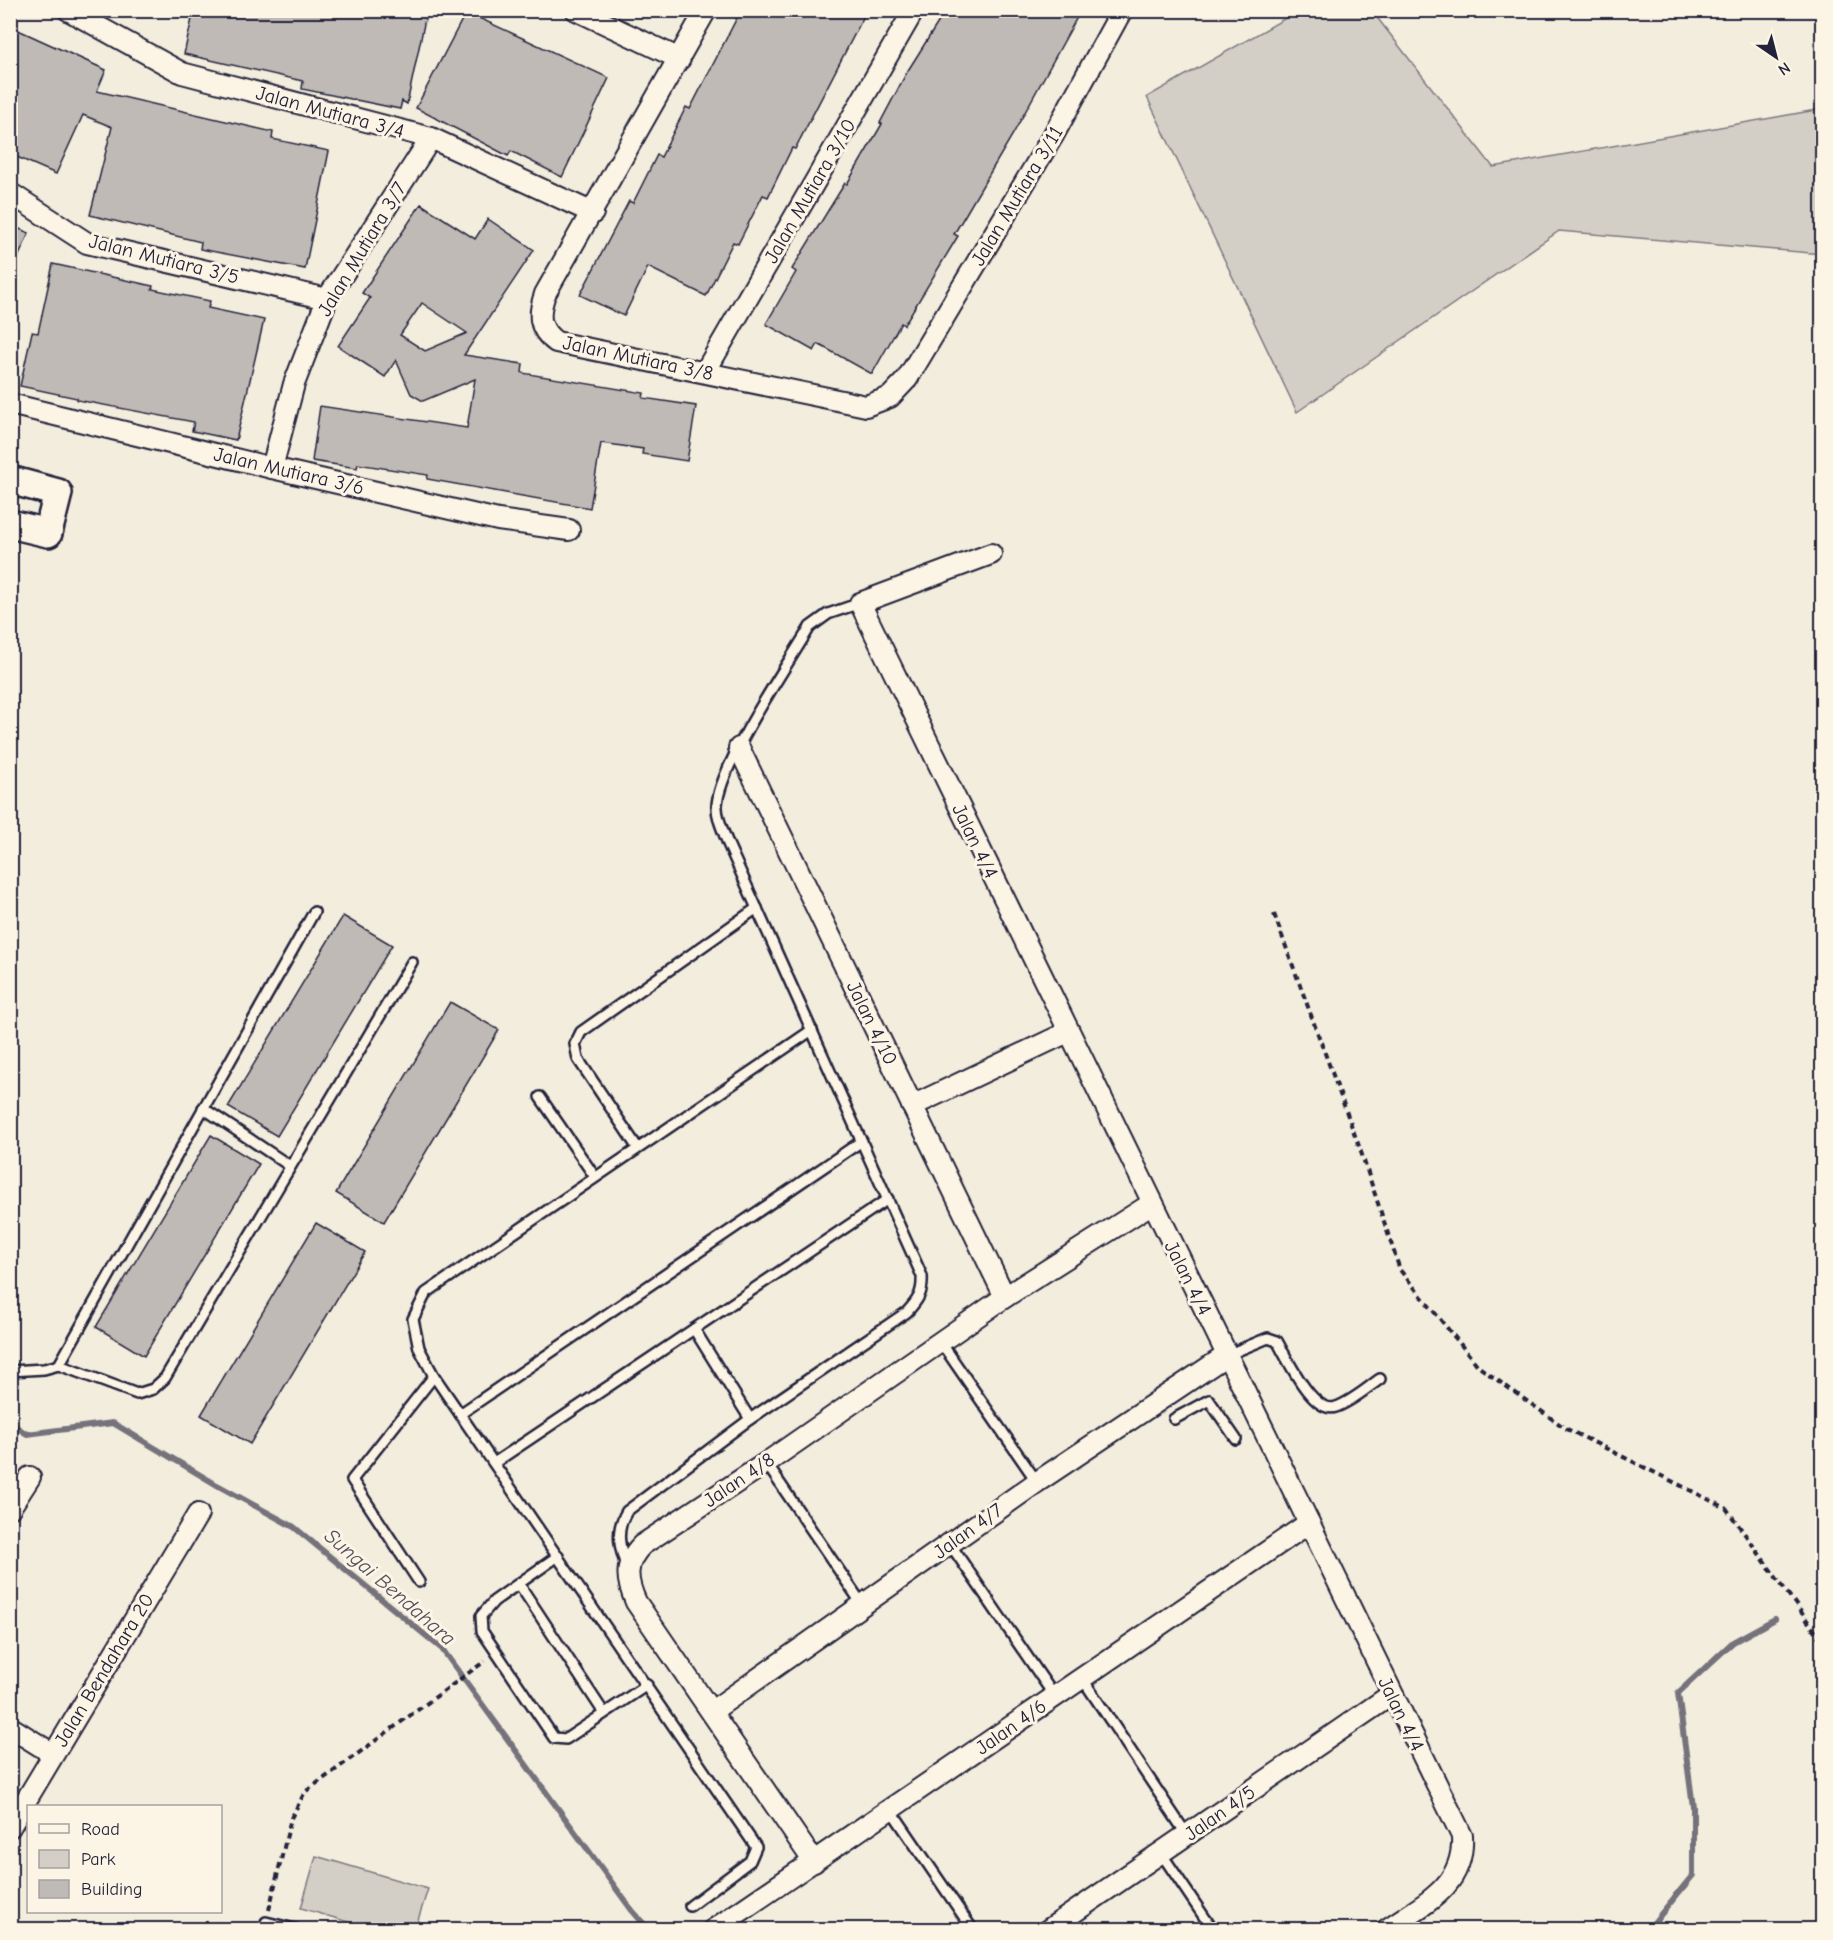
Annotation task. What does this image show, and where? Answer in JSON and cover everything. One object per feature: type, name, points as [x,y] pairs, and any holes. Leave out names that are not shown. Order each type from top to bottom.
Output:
[{"type":"street","name":"Jalan Mutiara 3/4","points":[[68,10],[182,73],[431,138],[593,213]]},
{"type":"street","points":[[576,10],[680,59]]},
{"type":"street","name":"Jalan Mutiara 3/8","points":[[706,10],[593,213],[545,294],[540,311],[543,331],[556,342],[866,406],[890,397],[907,379]]},
{"type":"street","name":"Jalan Mutiara 3/10","points":[[705,372],[914,10]]},
{"type":"street","name":"Jalan Mutiara 3/11","points":[[907,379],[1054,134],[1122,10]]},
{"type":"street","name":"Jalan Mutiara 3/7","points":[[272,468],[294,384],[327,299],[431,138]]},
{"type":"street","name":"Jalan Mutiara 3/5","points":[[10,193],[87,243],[327,299]]},
{"type":"street","name":"Jalan Mutiara 3/6","points":[[10,404],[498,520],[569,530]]},
{"type":"street","points":[[10,480],[58,493],[48,533],[10,524]]},
{"type":"street","points":[[860,603],[991,554]]},
{"type":"street","name":"Jalan 4/4","points":[[860,603],[1151,1204],[1462,1836],[1462,1848],[1455,1874],[1444,1890],[1386,1929]]},
{"type":"street","name":"Jalan 4/10","points":[[739,748],[1005,1297]]},
{"type":"street","points":[[912,1106],[1068,1032]]},
{"type":"street","name":"Jalan 4/8","points":[[627,1570],[630,1559],[642,1545],[766,1463],[1005,1297],[1151,1204]]},
{"type":"street","name":"Jalan 4/7","points":[[712,1711],[864,1607],[1037,1482],[1227,1355]]},
{"type":"street","points":[[10,1508],[30,1477]]},
{"type":"street","name":"Jalan Bendahara 20","points":[[10,1827],[198,1514]]},
{"type":"street","name":"Jalan 4/6","points":[[713,1929],[891,1810],[1309,1523]]},
{"type":"street","points":[[627,1570],[629,1587],[636,1602],[814,1862]]},
{"type":"street","name":"Jalan 4/5","points":[[1048,1929],[1391,1695]]},
{"type":"street","points":[[10,1727],[53,1754]]},
{"type":"lane","points":[[627,1570],[619,1537],[620,1524],[627,1511],[750,1419],[907,1312],[919,1299],[923,1289],[922,1276],[728,844],[716,808],[720,787],[739,748],[810,627],[828,614],[860,603]]},
{"type":"lane","points":[[637,1147],[578,1059],[575,1044],[581,1032],[758,908]]},
{"type":"lane","points":[[58,1365],[314,912]]},
{"type":"lane","points":[[10,1371],[44,1369],[58,1365],[137,1394],[153,1389],[165,1378],[412,962]]},
{"type":"lane","points":[[690,1906],[750,1861],[756,1847],[647,1684],[434,1376],[419,1348],[413,1319],[426,1293],[637,1147],[812,1030]]},
{"type":"lane","points":[[540,1097],[595,1177]]},
{"type":"lane","points":[[203,1108],[290,1166]]},
{"type":"lane","points":[[460,1414],[862,1140]]},
{"type":"lane","points":[[494,1462],[888,1199]]},
{"type":"lane","points":[[694,1329],[750,1419]]},
{"type":"lane","points":[[1227,1355],[1268,1338],[1276,1341],[1310,1397],[1325,1407],[1335,1408],[1380,1379]]},
{"type":"lane","points":[[940,1341],[1037,1482]]},
{"type":"lane","points":[[419,1582],[352,1480],[434,1376]]},
{"type":"lane","points":[[1179,1388],[1192,1408]]},
{"type":"lane","points":[[1174,1419],[1209,1400],[1236,1439]]},
{"type":"lane","points":[[766,1463],[864,1607]]},
{"type":"lane","points":[[950,1544],[1055,1697]]},
{"type":"lane","points":[[558,1556],[494,1601],[481,1616],[482,1631],[554,1738],[566,1739],[647,1684]]},
{"type":"lane","points":[[519,1584],[604,1713]]},
{"type":"lane","points":[[1082,1678],[1187,1835]]},
{"type":"lane","points":[[891,1810],[973,1929]]},
{"type":"lane","points":[[1161,1853],[1213,1929]]},
{"type":"lane","points":[[265,1926],[299,1929]]},
{"type":"path","points":[[1274,914],[1360,1149],[1400,1270],[1479,1367],[1565,1428],[1726,1508],[1822,1641]]},
{"type":"path","points":[[265,1926],[291,1818],[305,1792],[485,1662]]},
{"type":"green space","points":[[1298,11],[1372,11],[1493,167],[1822,109],[1822,254],[1559,231],[1297,412],[1147,97]]},
{"type":"green space","points":[[316,1856],[428,1889],[415,1929],[372,1929],[301,1908]]},
{"type":"building","points":[[194,10],[427,10],[407,104],[402,101],[400,109],[302,89],[303,81],[184,54]]},
{"type":"building","points":[[741,10],[867,10],[768,197],[763,195],[738,244],[733,242],[706,296],[648,267],[624,316],[580,295],[629,201],[633,203],[657,155],[661,157],[686,107],[690,109]]},
{"type":"building","points":[[946,10],[1081,10],[1013,134],[954,234],[958,236],[904,325],[901,323],[872,374],[818,344],[814,351],[766,324],[796,272],[792,269],[845,183],[847,184],[882,124],[880,123],[907,72]]},
{"type":"building","points":[[466,12],[609,78],[562,177],[511,151],[508,156],[416,108]]},
{"type":"building","points":[[16,29],[106,70],[97,91],[273,132],[272,139],[329,151],[305,269],[200,249],[201,242],[90,215],[112,127],[83,115],[56,174],[10,154],[10,40]]},
{"type":"building","points":[[421,204],[475,239],[488,219],[534,250],[464,355],[523,364],[522,373],[644,393],[643,398],[696,406],[687,461],[642,454],[643,449],[601,443],[590,508],[427,479],[428,475],[358,464],[357,468],[312,461],[320,406],[467,428],[475,379],[423,401],[411,394],[396,360],[385,377],[338,346],[370,298],[362,293]],"holes":[[[422,303],[467,333],[425,351],[400,335]]]},
{"type":"building","points":[[10,225],[29,233],[10,276]]},
{"type":"building","points":[[53,264],[210,301],[208,308],[264,320],[236,440],[192,431],[194,422],[77,400],[77,398],[20,386],[32,332],[38,333]]},
{"type":"building","points":[[343,916],[392,945],[277,1136],[228,1107]]},
{"type":"building","points":[[450,1002],[499,1030],[384,1222],[336,1193]]},
{"type":"building","points":[[211,1135],[259,1164],[144,1356],[96,1327]]},
{"type":"building","points":[[316,1223],[365,1252],[250,1444],[201,1415]]},
{"type":"waterway","name":"Sungai Bendahara","points":[[10,1423],[27,1434],[113,1423],[217,1485],[294,1527],[442,1649],[631,1909],[649,1930]]},
{"type":"waterway","name":"Sungai Bendahara","points":[[1648,1930],[1693,1875],[1693,1807],[1678,1693],[1733,1642],[1775,1619]]}]
